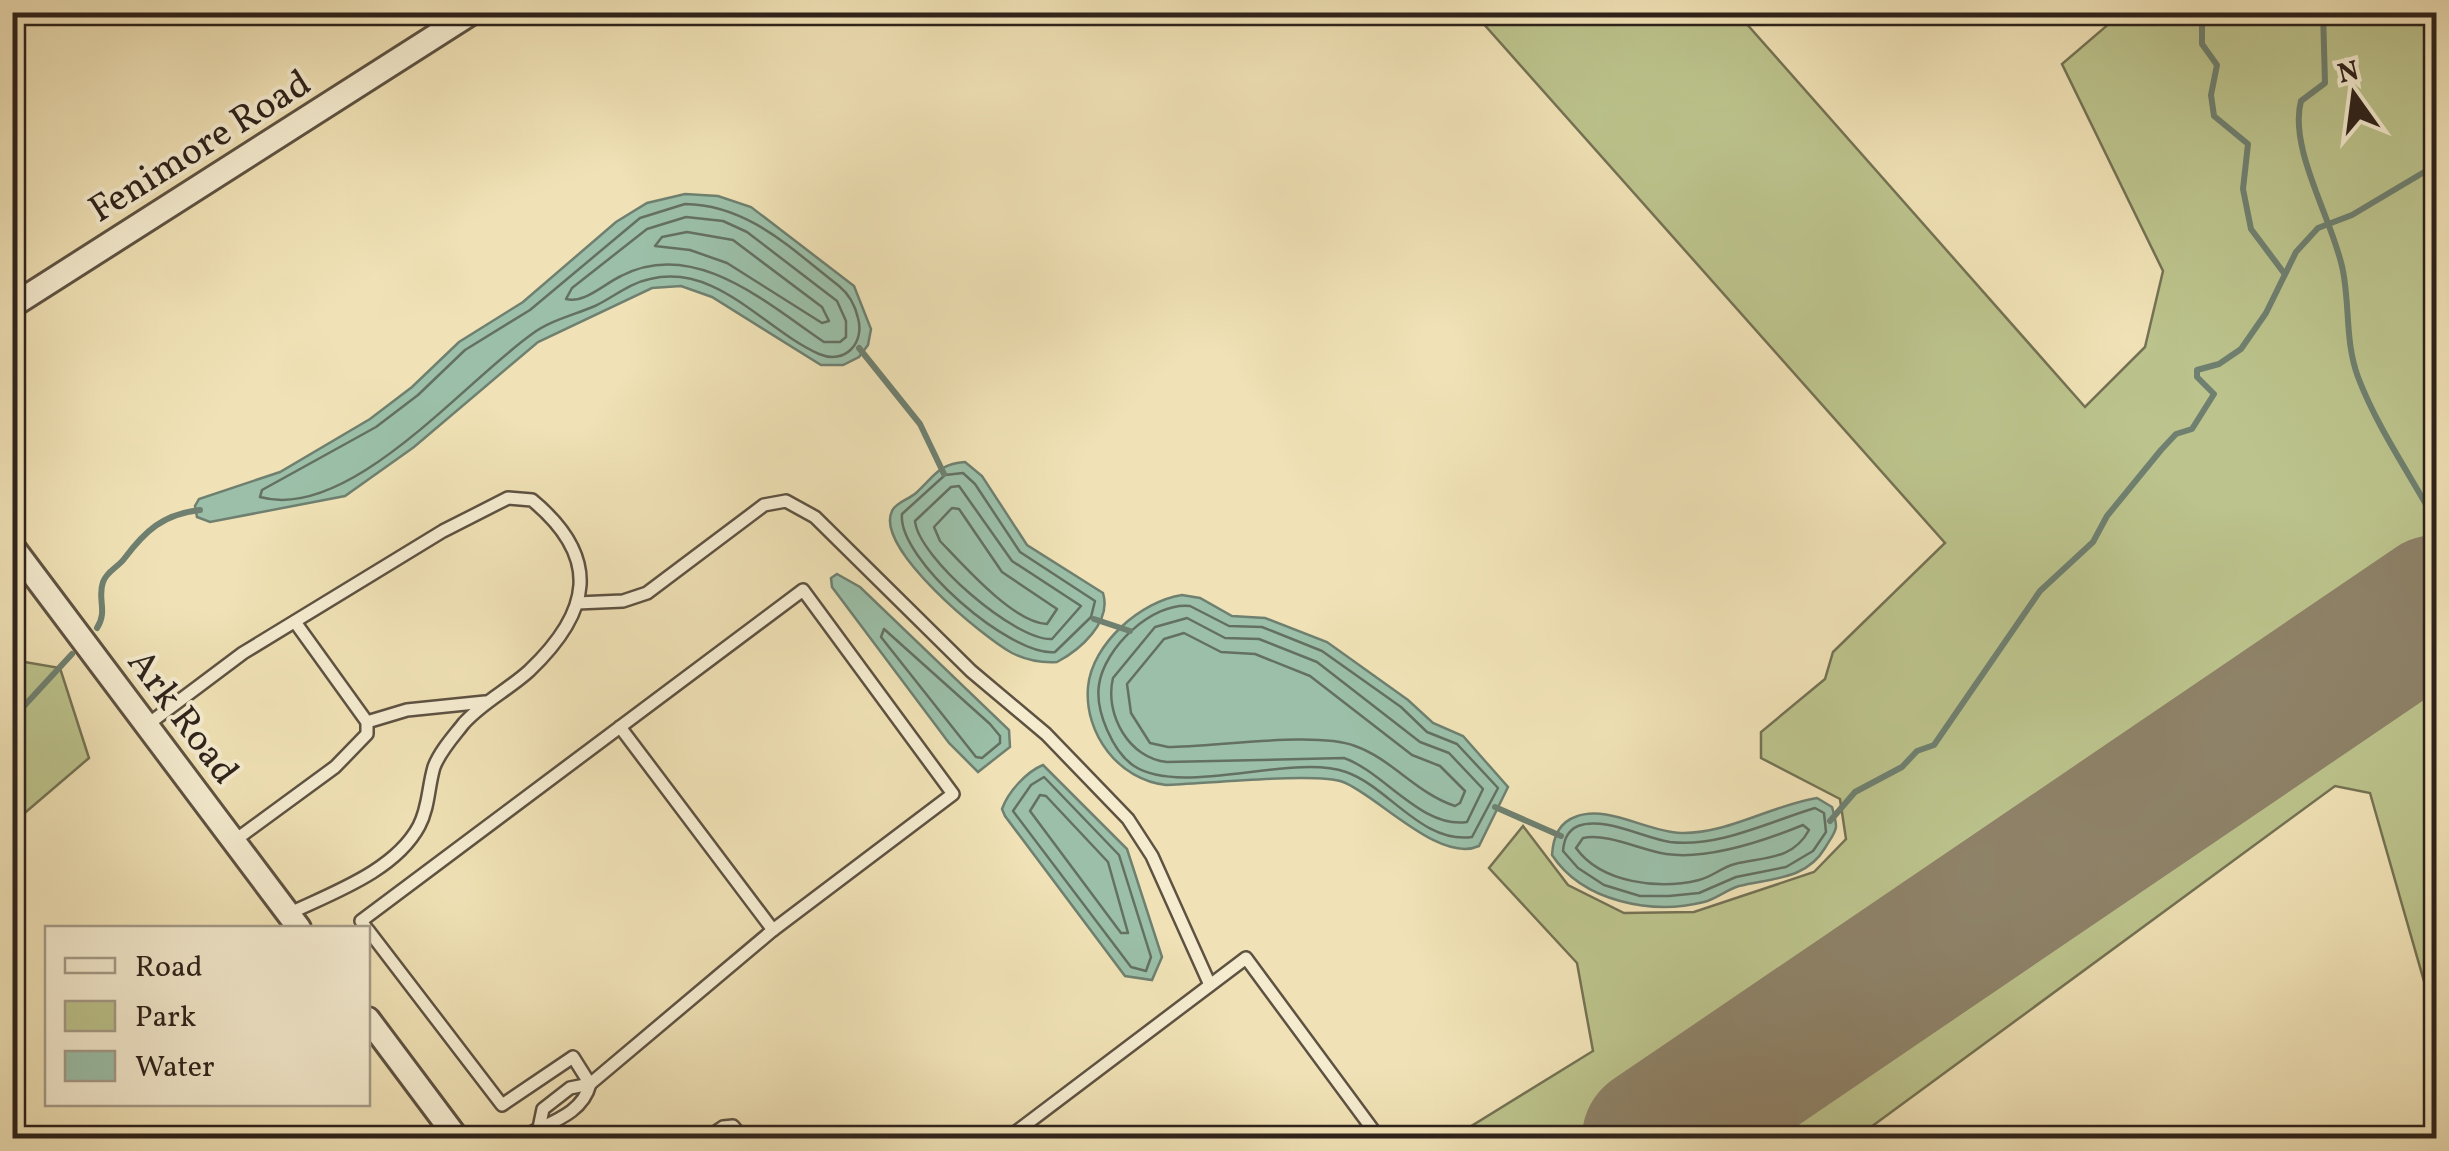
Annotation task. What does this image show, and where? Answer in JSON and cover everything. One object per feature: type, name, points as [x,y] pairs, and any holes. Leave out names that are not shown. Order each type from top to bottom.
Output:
[{"type":"street","name":"Fenimore Road","points":[[12,306],[473,12]]},
{"type":"street","name":"Ark Road","points":[[12,546],[294,921]]},
{"type":"street","points":[[370,1022],[457,1138]]},
{"type":"lane","points":[[147,725],[243,653],[443,531],[508,498],[532,500],[566,536],[580,561],[584,587],[559,639],[527,673],[485,702],[440,757],[419,826],[402,850],[294,921]]},
{"type":"lane","points":[[578,604],[623,601],[647,593],[764,506],[786,501],[815,517],[972,671],[1046,734],[1128,819],[1152,856],[1210,985]]},
{"type":"lane","points":[[364,926],[361,922],[803,590],[953,794],[773,930],[590,1084],[570,1088],[543,1109],[543,1133]]},
{"type":"lane","points":[[234,841],[336,767],[367,734],[367,722],[295,622]]},
{"type":"lane","points":[[367,722],[407,710],[485,702]]},
{"type":"lane","points":[[620,727],[773,930]]},
{"type":"lane","points":[[370,933],[502,1104],[573,1057],[590,1084],[586,1098],[543,1133],[521,1138]]},
{"type":"lane","points":[[1008,1138],[1246,958],[1378,1138]]},
{"type":"lane","points":[[707,1138],[723,1126],[732,1126],[743,1138]]},
{"type":"green space","points":[[1474,13],[1737,13],[2085,407],[2145,347],[2163,271],[2062,64],[2110,23],[2111,13],[2436,13],[2436,1023],[2370,793],[2335,786],[1856,1138],[1452,1138],[1593,1051],[1577,963],[1489,868],[1523,826],[1568,885],[1624,913],[1694,912],[1814,872],[1846,839],[1840,799],[1761,758],[1761,732],[1825,679],[1833,652],[1945,543]]},
{"type":"green space","points":[[13,660],[60,668],[89,758],[13,823]]},
{"type":"water","points":[[685,194],[718,196],[751,207],[854,286],[871,329],[868,345],[859,357],[843,365],[821,365],[712,297],[681,286],[652,288],[538,342],[414,447],[345,496],[210,522],[197,517],[195,506],[199,499],[280,472],[370,419],[412,387],[459,342],[523,302],[616,222],[647,203]]},
{"type":"water","points":[[965,462],[982,476],[1027,545],[1103,593],[1103,614],[1092,634],[1057,662],[1028,659],[998,644],[934,590],[899,547],[891,527],[894,508],[943,468]]},
{"type":"water","points":[[837,574],[860,587],[1009,730],[1010,747],[978,772],[949,743],[832,587],[831,578]]},
{"type":"water","points":[[1182,595],[1200,598],[1232,616],[1265,618],[1327,642],[1408,700],[1433,723],[1463,736],[1508,787],[1479,846],[1463,849],[1427,837],[1343,782],[1285,778],[1166,785],[1133,774],[1120,764],[1108,752],[1092,721],[1088,687],[1092,671],[1109,640],[1136,615]]},
{"type":"water","points":[[1043,765],[1127,849],[1162,957],[1152,980],[1125,976],[1005,816],[1002,809],[1013,789]]},
{"type":"water","points":[[1817,798],[1832,807],[1836,829],[1817,858],[1798,872],[1739,886],[1704,902],[1663,907],[1620,901],[1582,884],[1552,855],[1561,827],[1587,814],[1614,816],[1668,831],[1698,832]]},
{"type":"waterway","points":[[2202,12],[2202,44],[2217,65],[2211,95],[2214,116],[2248,144],[2243,189],[2251,229],[2284,273]]},
{"type":"waterway","points":[[2323,12],[2325,83],[2301,101],[2301,141],[2343,271],[2351,351],[2358,377],[2381,427],[2427,506]]},
{"type":"waterway","points":[[1830,821],[1855,792],[1902,767],[1917,751],[1934,745],[2040,591],[2093,542],[2107,516],[2176,434],[2192,429],[2214,394],[2197,377],[2197,370],[2219,364],[2241,349],[2266,313],[2296,252],[2318,228],[2352,215],[2436,165]]},
{"type":"waterway","points":[[859,348],[920,424],[944,474]]},
{"type":"waterway","points":[[97,628],[102,616],[101,588],[107,575],[156,526],[175,515],[200,510]]},
{"type":"waterway","points":[[1094,619],[1130,631]]},
{"type":"waterway","points":[[12,719],[72,654]]},
{"type":"waterway","points":[[1495,807],[1561,836]]},
{"type":"runway","points":[[1653,1138],[2436,606]]}]
